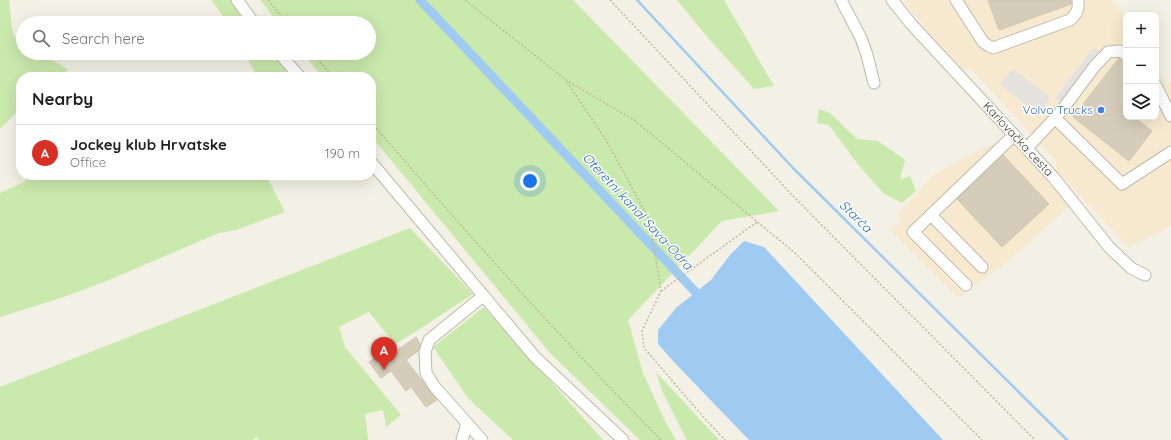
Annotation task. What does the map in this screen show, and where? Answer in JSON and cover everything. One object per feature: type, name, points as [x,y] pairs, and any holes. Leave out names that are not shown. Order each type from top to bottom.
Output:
[{"type":"street","points":[[237,0],[249,16]]},
{"type":"street","points":[[841,0],[861,38],[874,83]]},
{"type":"street","points":[[956,0],[983,42],[993,48],[1070,20],[1078,10],[1078,0]]},
{"type":"street","name":"Karlovačka cesta","points":[[895,1],[931,46],[1054,178],[1109,247],[1131,268],[1145,275]]},
{"type":"street","points":[[1027,148],[1056,118],[1094,67],[1108,52],[1120,51],[1123,52]]},
{"type":"street","points":[[285,60],[296,72]]},
{"type":"street","points":[[1159,92],[1171,116]]},
{"type":"street","points":[[1056,118],[1122,184],[1171,152]]},
{"type":"street","points":[[966,285],[913,232],[1014,135]]},
{"type":"street","points":[[376,168],[535,357],[621,439]]},
{"type":"street","points":[[931,215],[982,266]]},
{"type":"street","points":[[482,440],[434,386],[426,372],[425,352],[429,340],[483,296]]},
{"type":"street","points":[[462,440],[467,423]]},
{"type":"path","points":[[268,0],[281,16]]},
{"type":"path","points":[[465,0],[566,80],[634,120],[795,253],[982,440]]},
{"type":"path","points":[[610,0],[794,197],[1035,440]]},
{"type":"path","points":[[318,60],[328,72]]},
{"type":"path","points":[[566,80],[606,140],[650,222],[661,291]]},
{"type":"path","points":[[376,128],[433,193],[624,403],[661,440]]},
{"type":"path","points":[[725,440],[707,422],[644,348],[642,331],[661,291],[757,222]]},
{"type":"shaded area","points":[[904,0],[1111,0],[1123,13],[1123,120],[1159,120],[1159,67],[1165,84],[1171,82],[1171,226],[1128,247],[1056,170],[1056,161],[971,69],[962,69],[914,15]]},
{"type":"shaded area","points":[[1094,47],[1100,51],[1061,103],[1055,98]]},
{"type":"shaded area","points":[[1013,69],[1051,98],[1038,115],[1000,84]]},
{"type":"shaded area","points":[[1008,136],[1045,176],[1069,207],[1002,266],[958,298],[890,230],[902,221],[897,215],[932,176],[954,163]]},
{"type":"green space","points":[[0,0],[9,0],[13,35],[16,38],[16,60],[52,60],[69,70],[65,72],[16,72],[16,113],[0,129]]},
{"type":"green space","points":[[211,0],[233,0],[246,16],[223,16]]},
{"type":"green space","points":[[260,0],[573,0],[779,211],[722,221],[628,320],[643,373],[664,419],[676,440],[640,440],[550,353],[376,142],[376,72],[318,72],[309,60],[376,60],[376,16],[273,16]]},
{"type":"green space","points":[[677,0],[724,0],[774,86],[754,89]]},
{"type":"green space","points":[[248,60],[281,60],[290,72],[254,72]]},
{"type":"green space","points":[[819,109],[830,113],[857,139],[878,141],[905,160],[900,179],[910,176],[916,191],[902,203],[883,193],[857,163],[829,125],[817,123]]},
{"type":"green space","points":[[25,180],[269,180],[285,212],[236,230],[219,233],[109,280],[64,297],[0,317],[0,193]]},
{"type":"green space","points":[[410,228],[473,294],[395,344],[369,312],[339,327],[345,347],[401,415],[386,427],[383,410],[365,414],[367,440],[259,440],[257,437],[252,440],[0,440],[0,387]]},
{"type":"green space","points":[[484,307],[603,440],[513,440],[468,398],[433,347]]},
{"type":"green space","points":[[656,372],[719,440],[686,439],[663,393]]},
{"type":"water","points":[[744,241],[764,247],[943,440],[749,440],[658,344],[658,330],[676,308],[711,280],[730,255]]},
{"type":"building","points":[[988,0],[1071,0],[1071,4],[999,30]]},
{"type":"building","name":"Volvo Trucks","points":[[1119,58],[1123,61],[1123,120],[1138,120],[1152,131],[1129,161],[1073,117]]},
{"type":"building","points":[[1003,155],[1049,204],[1002,247],[957,199]]},
{"type":"building","points":[[416,337],[420,344],[418,351],[406,360],[437,400],[426,407],[411,387],[406,391],[391,371],[381,378],[369,362],[388,348],[392,354]]},
{"type":"waterway","name":"Oteretni kanal Sava-Odra","points":[[420,0],[703,300]]},
{"type":"waterway","name":"Starča","points":[[637,0],[793,168],[1067,440]]},
{"type":"place","name":"Volvo Trucks","points":[[1101,110]]},
{"type":"place","name":"Jockey klub Hrvatske","points":[[384,370]]}]
